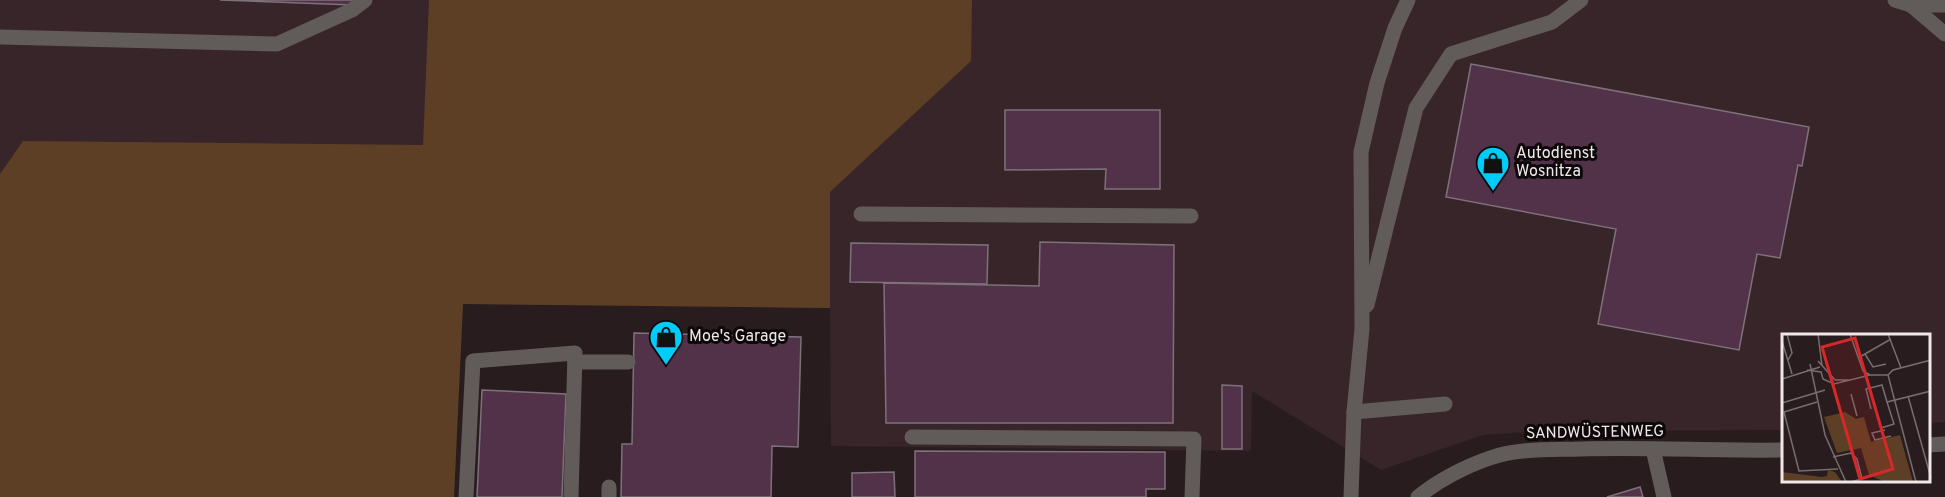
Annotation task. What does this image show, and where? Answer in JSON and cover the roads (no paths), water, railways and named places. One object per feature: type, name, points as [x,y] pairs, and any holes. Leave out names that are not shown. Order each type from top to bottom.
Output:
[{"type":"street","points":[[0,37],[277,44],[352,10],[365,0]]},
{"type":"street","points":[[1351,497],[1354,412],[1362,329],[1361,152],[1384,61],[1395,28],[1408,0]]},
{"type":"street","points":[[1362,329],[1416,108],[1451,54],[1552,22],[1581,0]]},
{"type":"street","points":[[1895,0],[1911,5],[1945,4]]},
{"type":"street","points":[[1911,5],[1945,34]]},
{"type":"street","points":[[861,214],[1191,216]]},
{"type":"street","points":[[466,497],[473,361],[575,352],[571,497]]},
{"type":"street","points":[[575,362],[628,362]]},
{"type":"street","points":[[1354,412],[1445,404]]},
{"type":"street","points":[[912,436],[1194,439],[1192,497]]},
{"type":"street","points":[[1930,445],[1945,444]]},
{"type":"street","points":[[1653,449],[1664,497]]},
{"type":"street","name":"SANDWÜSTENWEG","points":[[1418,497],[1466,469],[1490,458],[1514,452],[1653,449],[1782,450]]},
{"type":"place","name":"Autodienst Wosnitza","points":[[1493,192]]},
{"type":"place","name":"Moe's Garage","points":[[666,366]]}]
